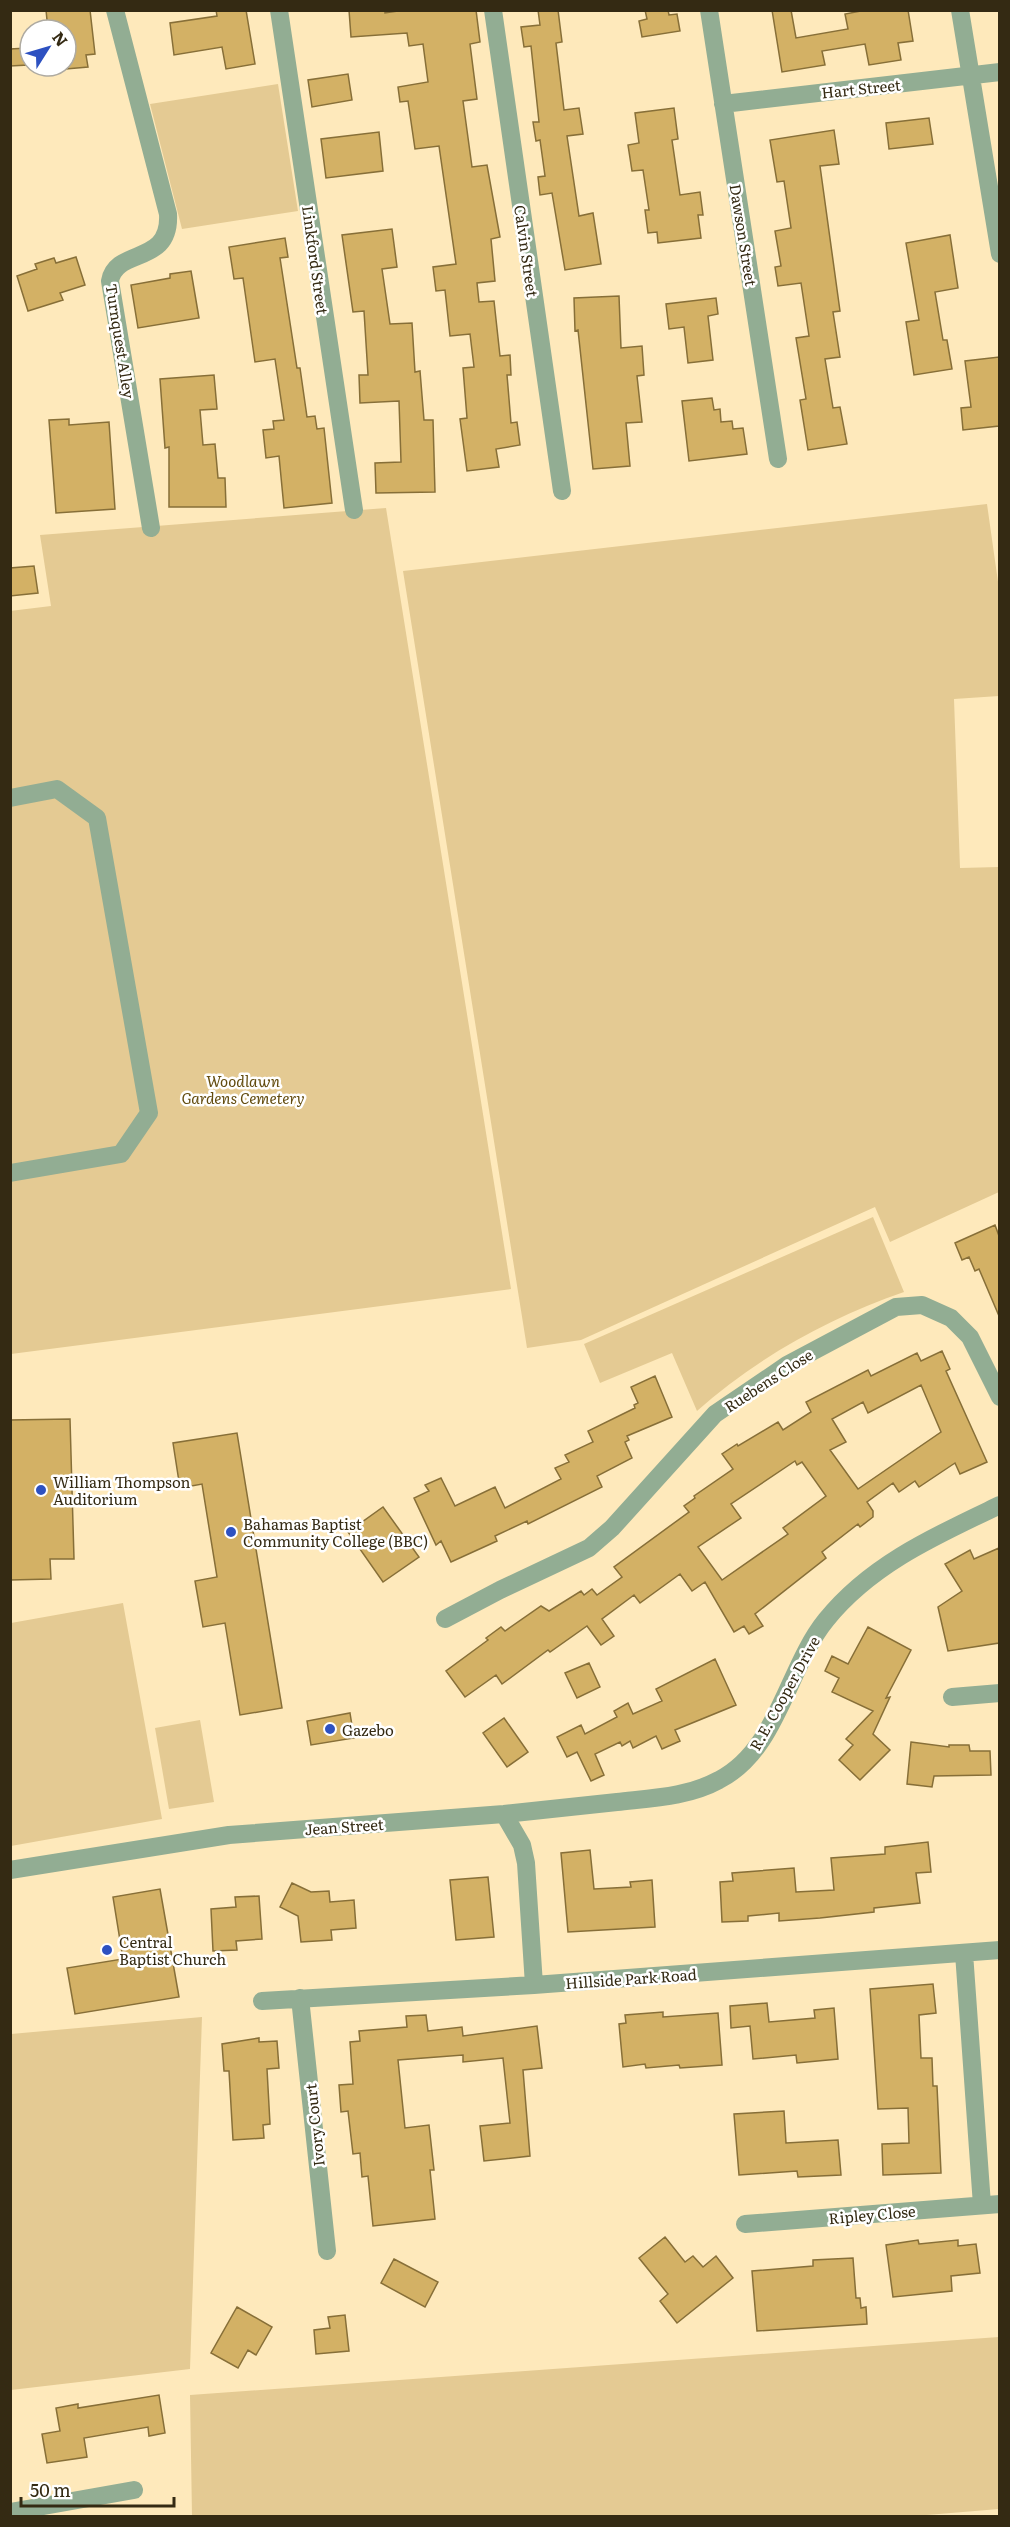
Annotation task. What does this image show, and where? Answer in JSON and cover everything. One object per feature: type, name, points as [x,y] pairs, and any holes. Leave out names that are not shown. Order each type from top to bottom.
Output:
[{"type":"street","name":"Turnquest Alley","points":[[115,10],[168,214],[169,227],[162,242],[150,252],[119,266],[111,275],[110,281],[151,528]]},
{"type":"street","name":"Linkford Street","points":[[279,10],[354,510]]},
{"type":"street","name":"Calvin Street","points":[[493,10],[562,491]]},
{"type":"street","name":"Dawson Street","points":[[709,10],[778,459]]},
{"type":"street","points":[[960,10],[999,254]]},
{"type":"street","name":"Hart Street","points":[[723,104],[999,72]]},
{"type":"street","points":[[10,798],[57,789],[97,818],[149,1113],[121,1154],[10,1173]]},
{"type":"street","name":"Ruebens Close","points":[[445,1619],[588,1548],[612,1528],[690,1439],[722,1409],[787,1365],[896,1307],[922,1305],[951,1318],[970,1337],[999,1397]]},
{"type":"street","name":"R.E. Cooper Drive","points":[[504,1814],[674,1796],[721,1780],[749,1758],[776,1715],[813,1637],[853,1590],[876,1572],[917,1546],[999,1505]]},
{"type":"street","points":[[952,1697],[999,1693]]},
{"type":"street","points":[[504,1814],[522,1845],[526,1863],[534,1985]]},
{"type":"street","name":"Jean Street","points":[[10,1870],[229,1835],[504,1814]]},
{"type":"street","name":"Hillside Park Road","points":[[262,2001],[534,1985],[999,1950]]},
{"type":"street","points":[[964,1953],[991,2205]]},
{"type":"street","name":"Ivory Court","points":[[300,1998],[327,2251]]},
{"type":"street","name":"Ripley Close","points":[[745,2224],[991,2205]]},
{"type":"street","points":[[10,2512],[134,2490]]},
{"type":"green space","points":[[278,84],[298,211],[182,229],[150,104]]},
{"type":"green space","points":[[987,504],[999,589],[999,696],[954,699],[960,868],[999,867],[999,1192],[890,1242],[875,1207],[581,1340],[527,1348],[403,571]]},
{"type":"green space","name":"Woodlawn Gardens Cemetery","points":[[386,508],[511,1289],[11,1354],[10,611],[51,606],[40,535]]},
{"type":"green space","points":[[873,1217],[904,1292],[849,1314],[794,1341],[743,1374],[697,1411],[672,1353],[600,1383],[584,1344]]},
{"type":"green space","points":[[123,1603],[162,1819],[11,1846],[11,1623]]},
{"type":"green space","points":[[200,1720],[214,1802],[169,1809],[155,1728]]},
{"type":"green space","points":[[202,2017],[190,2369],[11,2390],[11,2034]]},
{"type":"green space","points":[[999,2337],[999,2509],[915,2516],[192,2516],[190,2395]]},
{"type":"building","points":[[46,10],[90,10],[95,54],[86,55],[88,67],[78,68],[78,18],[47,18]]},
{"type":"building","points":[[216,10],[246,10],[255,64],[226,69],[222,47],[174,55],[170,23],[217,16]]},
{"type":"building","points":[[349,10],[385,10],[385,13],[405,10],[476,10],[480,42],[470,44],[477,99],[463,101],[472,167],[487,165],[500,237],[491,239],[495,281],[477,283],[479,302],[494,301],[500,356],[510,355],[511,375],[507,375],[511,423],[517,422],[520,445],[496,449],[499,467],[467,471],[460,419],[467,418],[463,368],[474,367],[470,334],[450,336],[445,290],[436,291],[433,267],[456,264],[439,146],[415,149],[408,101],[400,102],[398,87],[428,82],[423,44],[409,46],[407,33],[351,37]]},
{"type":"building","points":[[538,10],[558,10],[562,42],[556,43],[564,110],[579,108],[583,134],[567,136],[579,216],[593,213],[601,264],[565,270],[552,193],[540,195],[538,177],[545,176],[540,140],[536,141],[533,122],[539,122],[531,46],[524,47],[521,27],[540,25]]},
{"type":"building","points":[[645,10],[668,10],[669,15],[677,14],[680,31],[642,37],[639,21],[647,19]]},
{"type":"building","points":[[772,10],[791,10],[796,38],[848,29],[845,14],[866,10],[908,10],[913,41],[898,43],[901,60],[869,65],[865,44],[822,51],[825,65],[782,72]]},
{"type":"building","points":[[10,49],[18,49],[18,66],[10,66]]},
{"type":"building","points":[[348,74],[352,100],[312,107],[308,80]]},
{"type":"building","points":[[674,108],[678,139],[672,140],[680,195],[700,192],[703,215],[698,215],[701,238],[658,243],[657,232],[648,233],[645,210],[649,210],[643,170],[632,171],[628,145],[639,143],[635,113]]},
{"type":"building","points":[[929,118],[933,144],[889,149],[886,123]]},
{"type":"building","points":[[834,130],[839,164],[820,166],[840,311],[833,312],[840,357],[825,359],[833,408],[840,407],[847,444],[808,450],[800,400],[806,399],[796,338],[809,336],[801,283],[778,286],[775,267],[781,266],[775,231],[791,228],[784,181],[777,182],[770,140]]},
{"type":"building","points":[[379,132],[383,171],[326,178],[321,139]]},
{"type":"building","points":[[392,229],[397,267],[382,269],[390,324],[412,323],[415,372],[420,371],[424,420],[433,420],[435,492],[376,493],[375,463],[401,462],[399,401],[360,403],[359,375],[368,375],[364,311],[353,312],[342,235]]},
{"type":"building","points":[[950,235],[958,288],[935,292],[943,340],[947,340],[952,369],[914,375],[906,322],[919,320],[906,243]]},
{"type":"building","points":[[285,238],[288,257],[280,258],[297,368],[300,368],[307,417],[315,416],[317,429],[324,428],[332,503],[284,508],[279,456],[266,458],[263,430],[274,429],[273,421],[284,420],[275,359],[255,362],[243,278],[234,279],[229,247]]},
{"type":"building","points":[[76,257],[85,285],[60,293],[63,300],[28,311],[17,276],[37,269],[35,264],[54,258],[56,263]]},
{"type":"building","points":[[191,271],[199,318],[138,328],[131,285],[170,278],[170,274]]},
{"type":"building","points":[[619,296],[621,348],[642,346],[644,375],[637,376],[642,422],[626,423],[630,466],[593,469],[578,330],[575,331],[574,298]]},
{"type":"building","points":[[716,298],[718,314],[708,316],[713,360],[688,363],[684,327],[669,329],[666,304]]},
{"type":"building","points":[[999,357],[999,426],[963,430],[961,408],[971,407],[965,361]]},
{"type":"building","points":[[214,375],[217,409],[200,410],[203,445],[215,444],[218,478],[225,478],[226,507],[169,507],[169,447],[165,448],[160,379]]},
{"type":"building","points":[[712,398],[714,410],[720,409],[721,422],[732,421],[733,429],[743,428],[747,454],[689,461],[682,401]]},
{"type":"building","points":[[69,419],[69,425],[109,422],[115,509],[56,513],[49,420]]},
{"type":"building","points":[[34,566],[38,593],[10,596],[10,568]]},
{"type":"building","points":[[995,1225],[999,1236],[999,1316],[979,1269],[975,1271],[969,1257],[962,1260],[955,1243]]},
{"type":"building","points":[[942,1351],[950,1369],[946,1371],[987,1462],[960,1474],[955,1463],[919,1487],[915,1481],[899,1492],[893,1483],[867,1502],[873,1511],[873,1517],[860,1527],[858,1524],[822,1552],[826,1558],[755,1614],[763,1626],[749,1634],[744,1626],[734,1632],[705,1582],[692,1591],[680,1574],[640,1603],[634,1595],[602,1619],[614,1636],[601,1645],[587,1626],[550,1652],[548,1650],[502,1684],[496,1675],[465,1697],[446,1671],[488,1640],[486,1638],[501,1627],[505,1631],[541,1606],[549,1611],[581,1591],[584,1595],[592,1589],[597,1595],[622,1577],[614,1567],[689,1512],[684,1506],[695,1498],[694,1496],[733,1469],[722,1454],[737,1444],[738,1446],[778,1422],[783,1430],[811,1412],[806,1402],[868,1370],[871,1376],[917,1353],[921,1361]],"holes":[[[921,1385],[941,1432],[858,1489],[830,1450],[846,1442],[832,1419],[863,1402],[868,1413]],[[795,1461],[797,1465],[802,1462],[826,1496],[783,1528],[788,1534],[722,1580],[698,1547],[741,1518],[731,1504]]]},
{"type":"building","points":[[655,1376],[672,1417],[627,1436],[629,1440],[625,1442],[632,1458],[597,1476],[602,1487],[528,1524],[527,1521],[495,1536],[497,1541],[451,1562],[441,1541],[436,1545],[414,1498],[429,1491],[425,1485],[441,1478],[455,1506],[495,1487],[505,1508],[561,1479],[555,1468],[569,1462],[565,1455],[593,1442],[588,1431],[635,1408],[634,1405],[638,1403],[631,1387]]},
{"type":"building","name":"William Thompson Auditorium","points":[[70,1419],[74,1559],[50,1559],[51,1579],[10,1580],[10,1420]]},
{"type":"building","name":"Bahamas Baptist Community College (BBC)","points":[[237,1433],[282,1708],[240,1715],[225,1623],[203,1627],[195,1581],[217,1577],[202,1484],[180,1488],[173,1443]]},
{"type":"building","points":[[383,1507],[419,1557],[383,1582],[348,1532]]},
{"type":"building","points":[[999,1548],[999,1643],[948,1651],[938,1607],[962,1591],[945,1564],[970,1550],[974,1559]]},
{"type":"building","points":[[868,1627],[911,1650],[886,1698],[890,1697],[873,1734],[890,1750],[860,1780],[839,1760],[853,1745],[846,1739],[873,1711],[832,1692],[839,1678],[825,1671],[832,1656],[848,1664]]},
{"type":"building","points":[[715,1659],[736,1705],[675,1730],[680,1741],[662,1749],[656,1736],[633,1748],[630,1741],[622,1746],[620,1742],[595,1754],[604,1775],[591,1781],[577,1752],[567,1757],[557,1737],[581,1725],[585,1734],[617,1717],[614,1711],[628,1703],[633,1714],[662,1701],[656,1689]]},
{"type":"building","points":[[589,1663],[600,1687],[577,1698],[565,1673]]},
{"type":"building","name":"Gazebo","points":[[350,1713],[354,1738],[311,1745],[307,1721]]},
{"type":"building","points":[[504,1718],[528,1752],[507,1767],[483,1733]]},
{"type":"building","points":[[911,1742],[949,1747],[949,1745],[969,1745],[970,1751],[990,1751],[991,1775],[934,1776],[932,1787],[907,1784]]},
{"type":"building","points":[[928,1842],[931,1872],[916,1873],[920,1903],[874,1908],[874,1912],[820,1918],[779,1921],[779,1913],[748,1916],[748,1921],[722,1922],[720,1882],[733,1881],[732,1873],[794,1868],[796,1892],[834,1890],[831,1858],[885,1854],[885,1847]]},
{"type":"building","points":[[590,1850],[594,1889],[631,1887],[630,1882],[652,1880],[655,1927],[568,1932],[561,1853]]},
{"type":"building","points":[[488,1877],[494,1937],[456,1940],[450,1880]]},
{"type":"building","points":[[292,1883],[311,1892],[329,1891],[330,1902],[354,1900],[356,1928],[331,1930],[332,1940],[301,1942],[298,1916],[280,1907]]},
{"type":"building","points":[[160,1889],[179,1997],[75,2014],[67,1968],[123,1959],[113,1897]]},
{"type":"building","points":[[259,1896],[262,1939],[236,1941],[237,1950],[213,1951],[211,1909],[236,1907],[235,1897]]},
{"type":"building","points":[[933,1984],[936,2013],[919,2015],[921,2058],[932,2058],[933,2086],[937,2086],[941,2173],[883,2175],[882,2144],[909,2143],[908,2108],[878,2109],[870,1989]]},
{"type":"building","points":[[767,2003],[769,2022],[815,2018],[814,2010],[834,2008],[838,2059],[797,2063],[796,2055],[753,2059],[750,2026],[731,2028],[730,2006]]},
{"type":"building","points":[[663,2012],[663,2017],[718,2013],[722,2065],[646,2068],[645,2064],[623,2067],[619,2024],[626,2023],[625,2015]]},
{"type":"building","points":[[426,2015],[428,2031],[462,2027],[463,2036],[537,2026],[542,2068],[523,2070],[530,2156],[484,2161],[480,2126],[510,2123],[503,2058],[463,2062],[463,2055],[398,2060],[405,2128],[429,2125],[434,2170],[430,2170],[435,2219],[373,2226],[368,2176],[362,2177],[360,2153],[353,2154],[348,2111],[341,2112],[339,2085],[353,2084],[350,2042],[360,2041],[359,2031],[407,2027],[406,2016]]},
{"type":"building","points":[[259,2038],[259,2042],[277,2041],[279,2068],[267,2069],[270,2124],[263,2125],[264,2138],[233,2140],[229,2071],[224,2071],[222,2044]]},
{"type":"building","points":[[784,2111],[786,2143],[838,2140],[841,2175],[798,2177],[797,2171],[739,2175],[734,2114]]},
{"type":"building","points":[[665,2237],[685,2262],[693,2256],[703,2267],[716,2256],[733,2278],[677,2323],[660,2301],[668,2294],[639,2258]]},
{"type":"building","points":[[918,2240],[919,2244],[958,2240],[958,2246],[976,2244],[980,2273],[951,2276],[952,2291],[893,2297],[886,2245]]},
{"type":"building","points":[[853,2258],[856,2298],[860,2298],[861,2308],[866,2307],[867,2324],[757,2331],[752,2271],[813,2266],[813,2260]]},
{"type":"building","points":[[394,2259],[438,2282],[425,2307],[381,2283]]},
{"type":"building","points":[[237,2307],[272,2327],[256,2355],[248,2350],[238,2368],[211,2353]]},
{"type":"building","points":[[345,2315],[349,2351],[316,2354],[314,2330],[330,2328],[328,2317]]},
{"type":"building","points":[[159,2395],[165,2433],[149,2436],[148,2427],[84,2438],[87,2457],[47,2463],[42,2434],[60,2431],[56,2408],[78,2404],[78,2408]]},
{"type":"place","name":"William Thompson Auditorium","points":[[41,1490]]},
{"type":"place","name":"Bahamas Baptist Community College (BBC)","points":[[231,1532]]},
{"type":"place","name":"Gazebo","points":[[330,1729]]},
{"type":"place","name":"Central Baptist Church","points":[[107,1950]]}]
